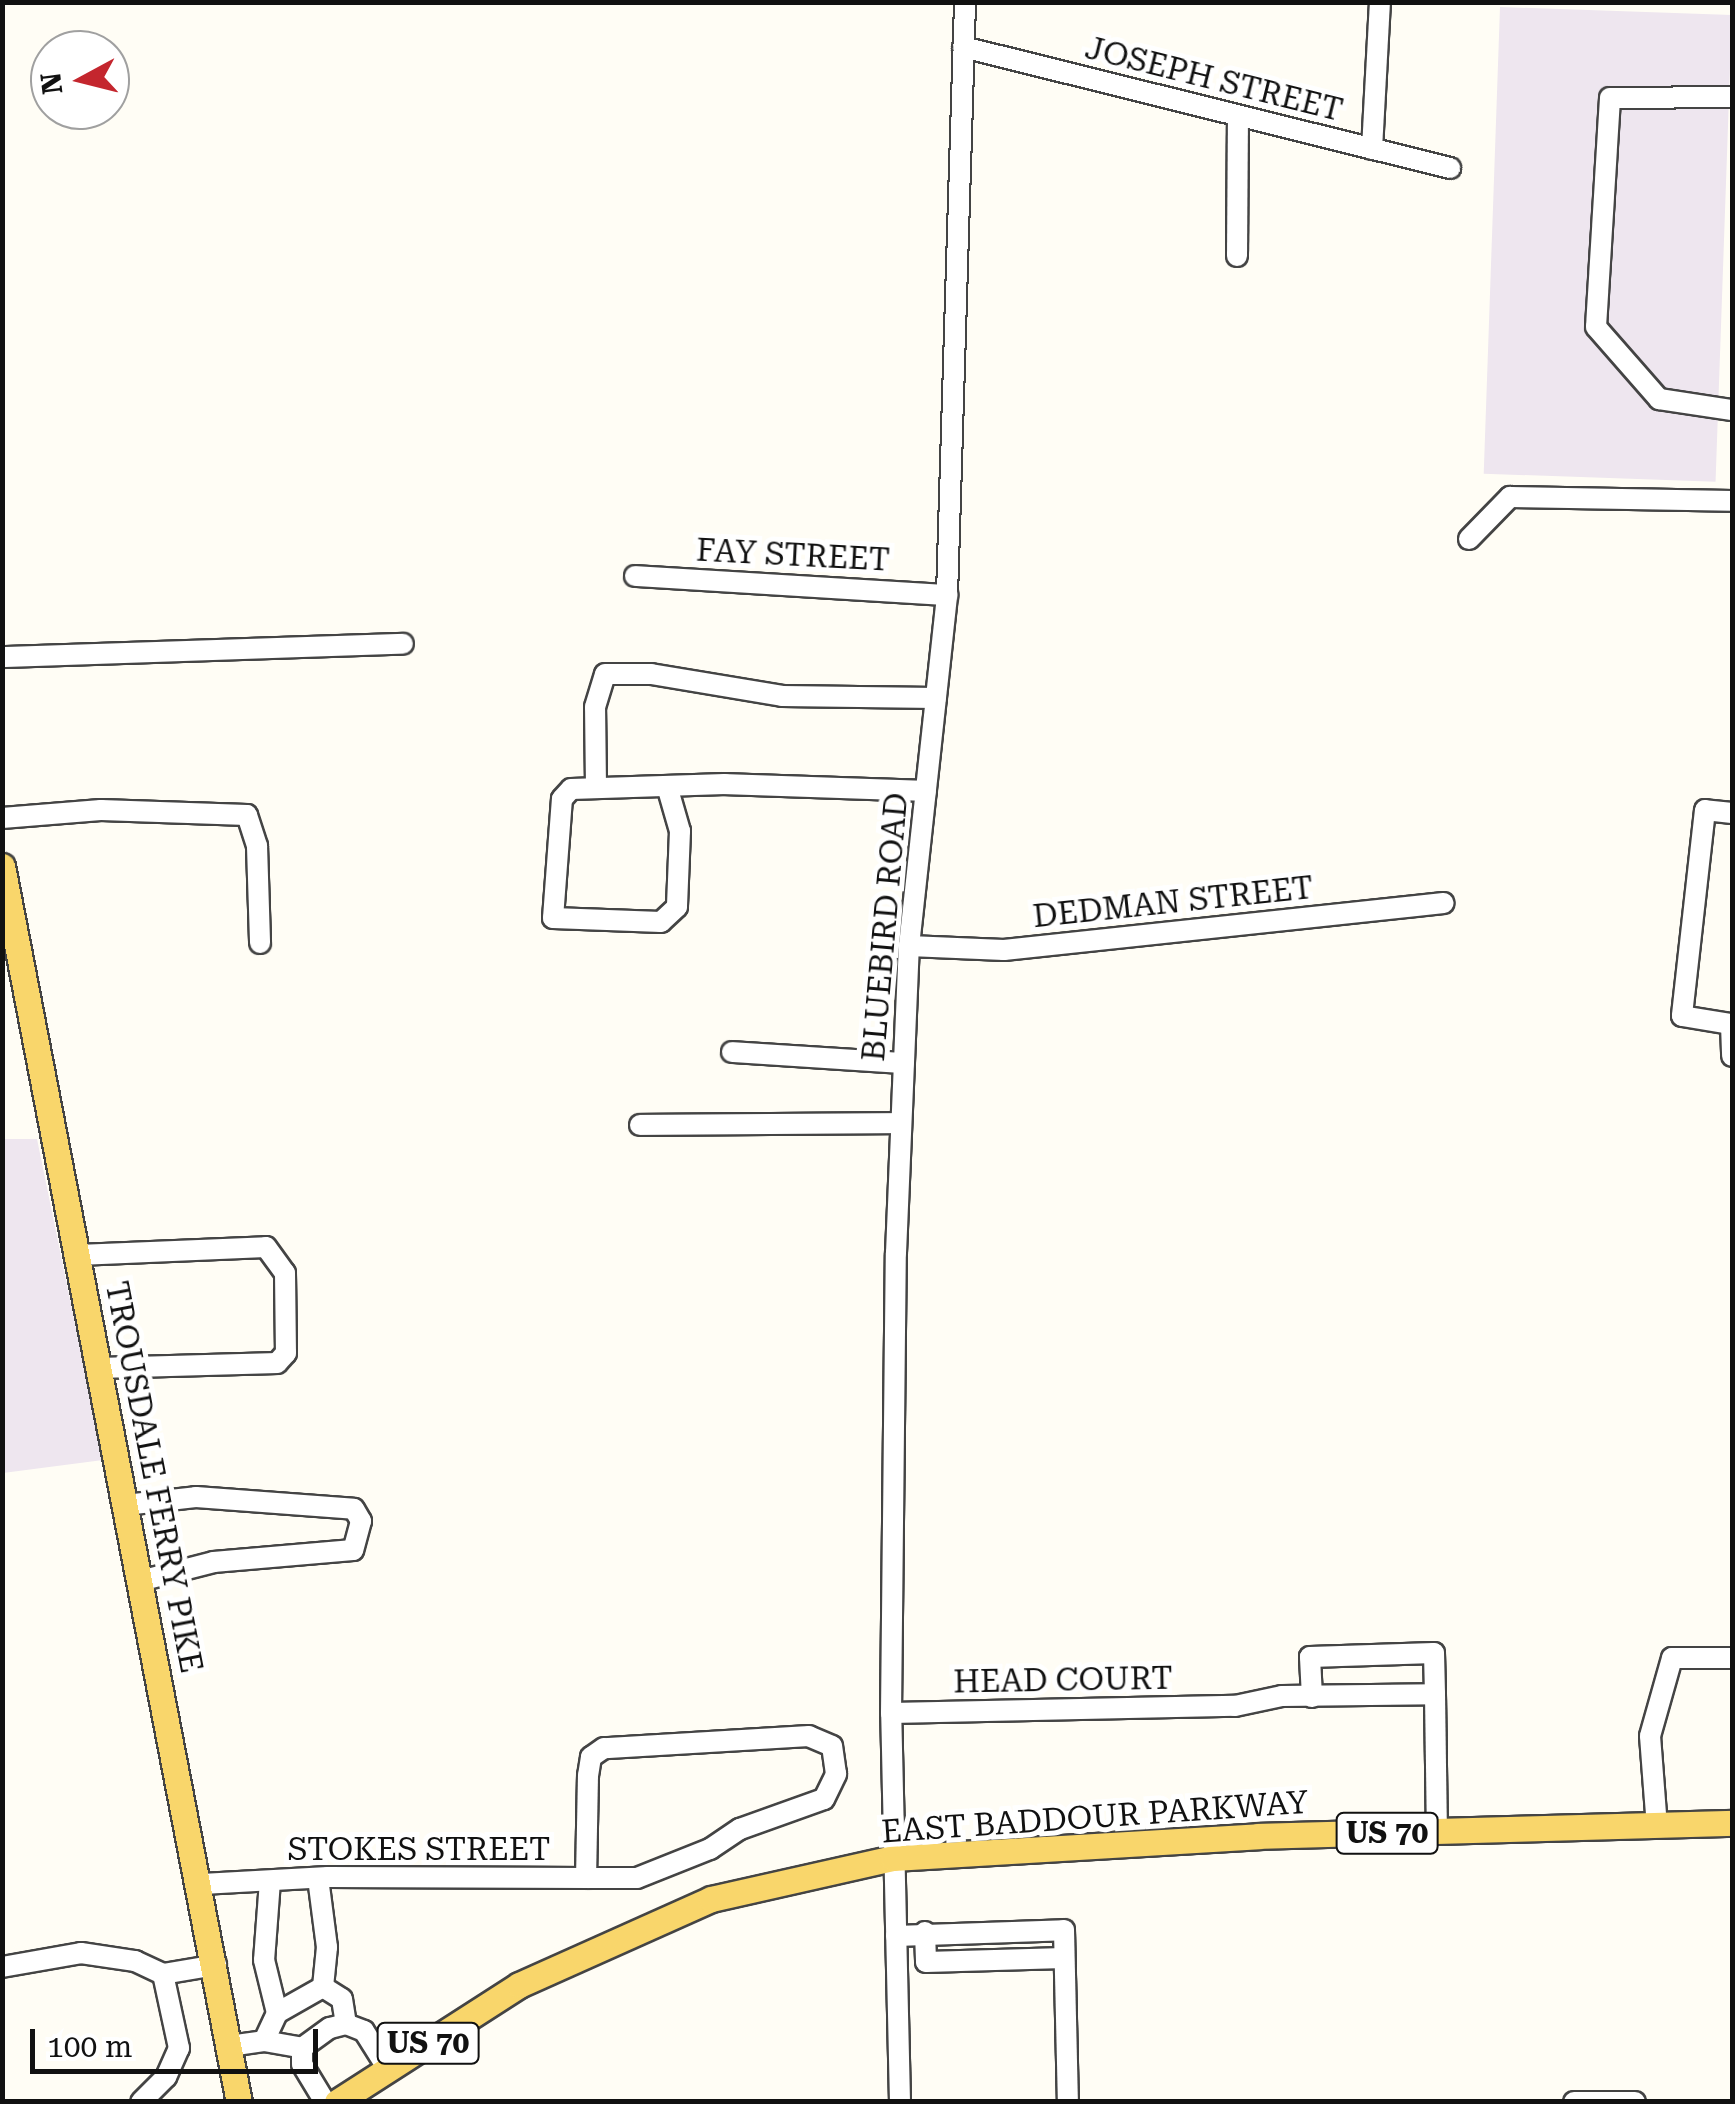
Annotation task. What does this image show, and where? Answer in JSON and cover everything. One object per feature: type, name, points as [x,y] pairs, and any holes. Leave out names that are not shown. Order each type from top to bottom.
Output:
[{"type":"main road","name":"TROUSDALE FERRY PIKE","points":[[2,866],[202,1884],[239,2102]]},
{"type":"main road","name":"EAST BADDOUR PARKWAY","points":[[337,2102],[519,1985],[711,1899],[894,1858],[1437,1832],[1732,1823]]},
{"type":"street","name":"BLUEBIRD ROAD","points":[[900,2102],[891,1713],[901,1123],[909,946],[947,595],[965,2]]},
{"type":"street","points":[[1372,149],[1380,2]]},
{"type":"street","name":"JOSEPH STREET","points":[[963,47],[1450,168]]},
{"type":"street","points":[[1732,97],[1610,98],[1596,327],[1659,399],[1732,410]]},
{"type":"street","points":[[1236,256],[1238,117]]},
{"type":"street","points":[[1470,539],[1510,497],[1732,501]]},
{"type":"street","name":"FAY STREET","points":[[635,576],[947,595]]},
{"type":"street","points":[[2,657],[403,644]]},
{"type":"street","points":[[596,786],[596,696],[605,674],[652,674],[782,696],[936,698]]},
{"type":"street","points":[[667,786],[680,831],[677,907],[662,922],[553,918],[562,800],[570,789],[667,786],[926,791]]},
{"type":"street","points":[[2,818],[101,810],[248,815],[258,846],[260,943]]},
{"type":"street","points":[[1732,813],[1705,810],[1682,1016],[1732,1024],[1732,1056]]},
{"type":"street","name":"DEDMAN STREET","points":[[909,946],[1004,950],[1443,903]]},
{"type":"street","points":[[732,1052],[904,1063]]},
{"type":"street","points":[[640,1125],[901,1123]]},
{"type":"street","points":[[78,1255],[266,1247],[286,1274],[286,1354],[277,1364],[99,1368]]},
{"type":"street","points":[[125,1506],[196,1498],[354,1509],[360,1521],[352,1550],[214,1562],[140,1582]]},
{"type":"street","points":[[1312,1697],[1310,1658],[1434,1652],[1437,1832]]},
{"type":"street","points":[[1657,1826],[1650,1736],[1672,1658],[1732,1658]]},
{"type":"street","name":"HEAD COURT","points":[[891,1713],[1235,1706],[1312,1697],[1435,1694]]},
{"type":"street","name":"STOKES STREET","points":[[202,1884],[318,1878],[586,1878],[637,1878],[710,1850],[740,1828],[824,1799],[836,1774],[832,1746],[809,1736],[604,1748],[592,1756],[588,1775],[586,1878]]},
{"type":"street","points":[[318,1878],[328,1948],[323,1987]]},
{"type":"street","points":[[270,1880],[264,1960],[278,2013]]},
{"type":"street","points":[[896,1936],[1064,1930],[1068,2102]]},
{"type":"street","points":[[925,1932],[926,1962],[1064,1958]]},
{"type":"street","points":[[2,1967],[80,1953],[134,1961],[163,1974],[216,1965]]},
{"type":"street","points":[[142,2102],[166,2076],[179,2048],[163,1974]]},
{"type":"street","points":[[323,1987],[342,1999],[346,2024]]},
{"type":"street","points":[[264,2041],[278,2013],[323,1987]]},
{"type":"street","points":[[230,2046],[264,2041],[302,2048],[346,2024],[364,2031],[388,2069]]},
{"type":"street","points":[[302,2048],[302,2064],[326,2102]]},
{"type":"street","points":[[1574,2102],[1635,2102]]},
{"type":"shaded area","points":[[1500,7],[1732,15],[1716,482],[1484,474]]},
{"type":"shaded area","points":[[2,1139],[37,1139],[103,1460],[3,1473]]}]
